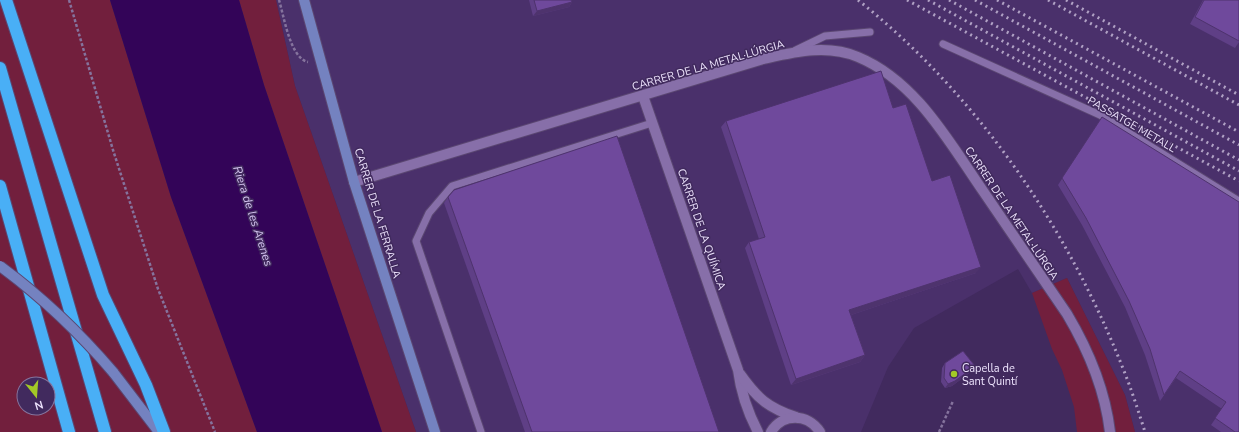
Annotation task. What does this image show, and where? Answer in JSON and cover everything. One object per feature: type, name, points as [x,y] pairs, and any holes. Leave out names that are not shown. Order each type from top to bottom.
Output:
[{"type":"highway","points":[[6,0],[103,295],[146,385],[164,432]]},
{"type":"highway","points":[[0,68],[105,432]]},
{"type":"highway","points":[[0,186],[69,432]]},
{"type":"street","name":"CARRER DE LA FERRALLA","points":[[304,0],[354,182],[435,432]]},
{"type":"street","name":"CARRER DE LA METAL·LÚRGIA","points":[[354,182],[763,59],[789,53],[826,50],[858,57],[887,74],[924,108],[1001,218],[1079,334],[1098,379],[1105,402],[1110,432]]},
{"type":"street","name":"CARRER DE LA QUÍMICA","points":[[643,96],[738,370],[742,395],[747,412],[758,432]]},
{"type":"street","points":[[0,266],[58,314],[113,372],[159,432]]},
{"type":"street","name":"CARRER DE LA QUÍMICA","points":[[738,370],[759,398],[781,412],[805,419],[813,424],[820,432]]},
{"type":"street","points":[[771,432],[780,422],[796,417]]},
{"type":"lane","points":[[789,53],[825,36],[870,32]]},
{"type":"lane","name":"PASSATGE METALL","points":[[943,44],[1100,115],[1239,201]]},
{"type":"lane","points":[[482,432],[416,240],[429,213],[452,186],[652,122]]},
{"type":"path","points":[[69,0],[113,150],[158,289],[215,432]]},
{"type":"path","points":[[279,0],[296,53],[306,61],[321,60]]},
{"type":"path","points":[[939,432],[953,401]]},
{"type":"shaded area","points":[[0,0],[110,0],[171,197],[257,432],[0,432]]},
{"type":"shaded area","points":[[239,0],[276,0],[295,86],[416,432],[382,432],[264,85]]},
{"type":"shaded area","points":[[276,0],[1239,0],[1239,432],[1135,432],[1125,395],[1067,278],[1032,293],[1018,269],[914,328],[888,367],[861,432],[416,432],[295,86]]},
{"type":"shaded area","points":[[1067,278],[1125,395],[1135,432],[1077,432],[1074,407],[1062,370],[1052,349],[1032,293]]},
{"type":"water","name":"Riera de les Arenes","points":[[110,0],[239,0],[264,85],[382,432],[257,432],[171,197]]},
{"type":"building","points":[[534,0],[571,0],[572,2],[537,11]]},
{"type":"building","points":[[1204,0],[1239,0],[1239,41],[1195,17]]},
{"type":"building","points":[[881,71],[893,108],[906,104],[932,181],[950,175],[981,267],[849,310],[865,355],[796,379],[749,242],[765,237],[726,121]]},
{"type":"building","points":[[1102,117],[1239,202],[1239,432],[1235,432],[1215,418],[1226,402],[1180,371],[1164,395],[1150,349],[1129,301],[1086,218],[1062,178]]},
{"type":"building","points":[[617,136],[719,432],[532,432],[448,197],[454,190]]},
{"type":"building","name":"Capella de Sant Quintí","points":[[963,351],[975,366],[955,381],[948,384],[944,378],[945,363]]},
{"type":"railway","points":[[858,0],[901,37],[942,77],[979,120],[1014,166],[1045,213],[1074,263],[1099,314],[1125,374],[1145,432]]},
{"type":"railway","points":[[907,0],[1239,181]]},
{"type":"railway","points":[[928,0],[1239,171]]},
{"type":"railway","points":[[949,0],[1239,160]]},
{"type":"railway","points":[[975,0],[1239,145]]},
{"type":"railway","points":[[997,0],[1239,132]]},
{"type":"railway","points":[[1048,0],[1239,105]]},
{"type":"railway","points":[[1066,0],[1239,95]]},
{"type":"place","name":"Capella de Sant Quintí","points":[[954,374]]}]
